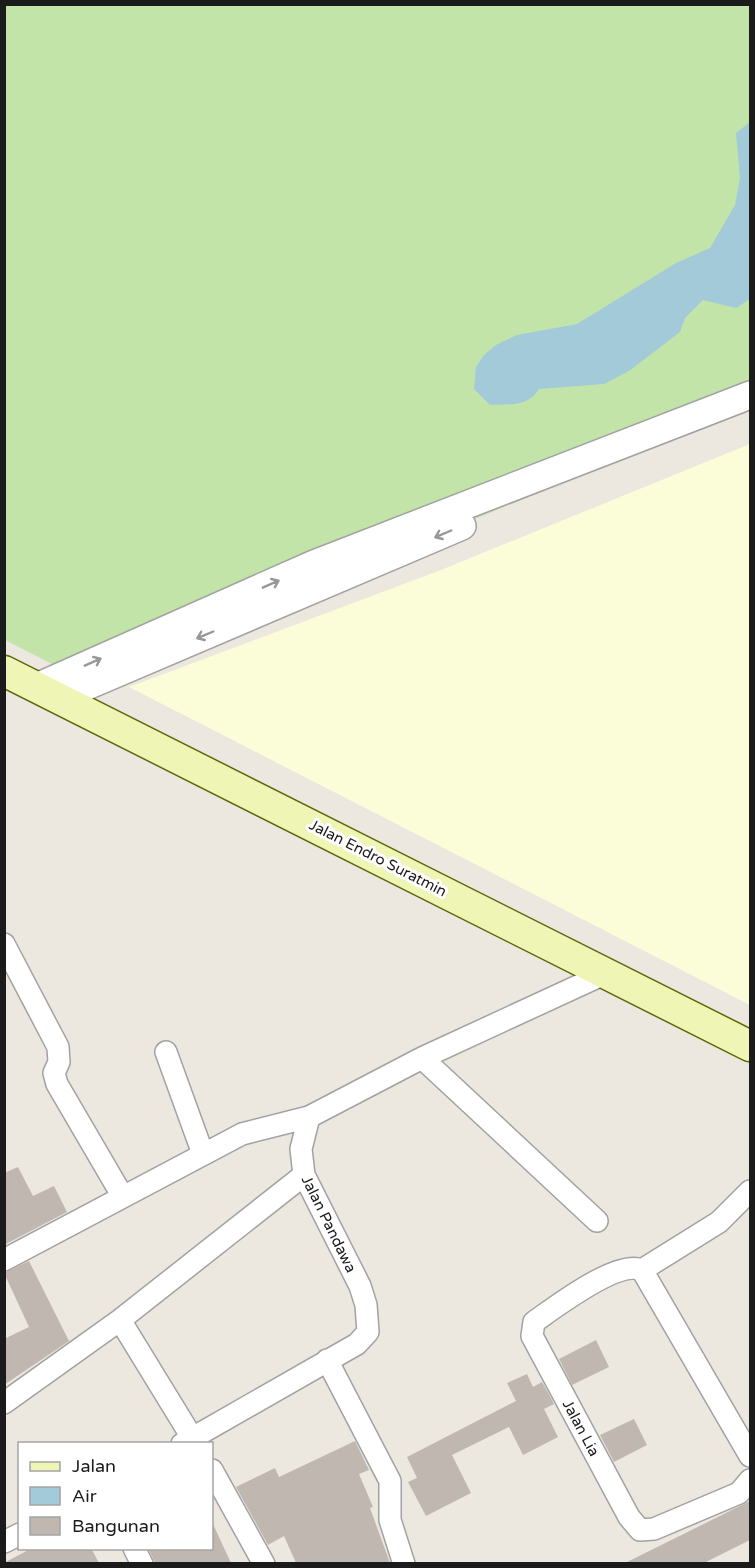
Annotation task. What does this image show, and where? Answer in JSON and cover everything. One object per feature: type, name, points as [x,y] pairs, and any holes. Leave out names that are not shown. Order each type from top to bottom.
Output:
[{"type":"main road","name":"Jalan Endro Suratmin","points":[[4,670],[750,1046]]},
{"type":"street","points":[[50,692],[314,564],[750,395]]},
{"type":"street","points":[[50,692],[509,506],[750,412]]},
{"type":"street","points":[[4,944],[58,1047],[59,1062],[54,1073],[57,1084],[123,1197]]},
{"type":"street","points":[[4,1260],[242,1134],[309,1117],[422,1058],[604,974]]},
{"type":"street","points":[[166,1052],[204,1154]]},
{"type":"street","points":[[422,1058],[597,1221]]},
{"type":"street","name":"Jalan Pandawa","points":[[190,1441],[364,1340],[369,1322],[360,1286],[304,1175],[301,1149],[309,1117]]},
{"type":"street","points":[[4,1403],[120,1320],[304,1175]]},
{"type":"street","name":"Jalan Lia","points":[[750,1191],[719,1222],[642,1270],[635,1267],[615,1272],[560,1304],[534,1322],[532,1336],[629,1517],[640,1530],[654,1529],[739,1493],[750,1480]]},
{"type":"street","points":[[642,1270],[750,1456]]},
{"type":"street","points":[[120,1320],[190,1441]]},
{"type":"street","points":[[327,1360],[390,1481],[390,1520],[404,1563]]},
{"type":"street","points":[[213,1472],[264,1563]]},
{"type":"shaded area","points":[[750,444],[750,1005],[129,687],[441,570]]},
{"type":"green space","points":[[4,5],[750,5],[750,406],[83,680],[5,640]]},
{"type":"water","points":[[750,122],[750,299],[736,308],[703,300],[685,318],[680,332],[629,371],[604,384],[539,389],[535,395],[524,402],[490,405],[474,389],[476,367],[484,355],[496,345],[517,335],[577,324],[676,263],[710,248],[735,205],[740,178],[736,133]]},
{"type":"building","points":[[18,1167],[33,1196],[54,1186],[67,1212],[4,1245],[4,1173]]},
{"type":"building","points":[[29,1261],[69,1341],[4,1385],[4,1339],[29,1327],[4,1273]]},
{"type":"building","points":[[596,1340],[609,1367],[572,1385],[559,1359]]},
{"type":"building","points":[[527,1374],[533,1387],[542,1382],[554,1404],[544,1409],[558,1437],[523,1455],[509,1427],[452,1455],[471,1493],[426,1516],[408,1482],[417,1478],[407,1457],[516,1401],[507,1383]]},
{"type":"building","points":[[634,1419],[647,1445],[614,1462],[600,1435]]},
{"type":"building","points":[[355,1441],[369,1470],[359,1474],[373,1507],[370,1508],[390,1563],[296,1563],[284,1536],[268,1545],[236,1487],[275,1468],[279,1477]]},
{"type":"building","points":[[750,1501],[750,1540],[704,1563],[625,1563]]},
{"type":"building","points":[[213,1524],[231,1563],[155,1563],[149,1550],[213,1550]]},
{"type":"building","points":[[28,1550],[92,1550],[99,1563],[4,1563]]}]
